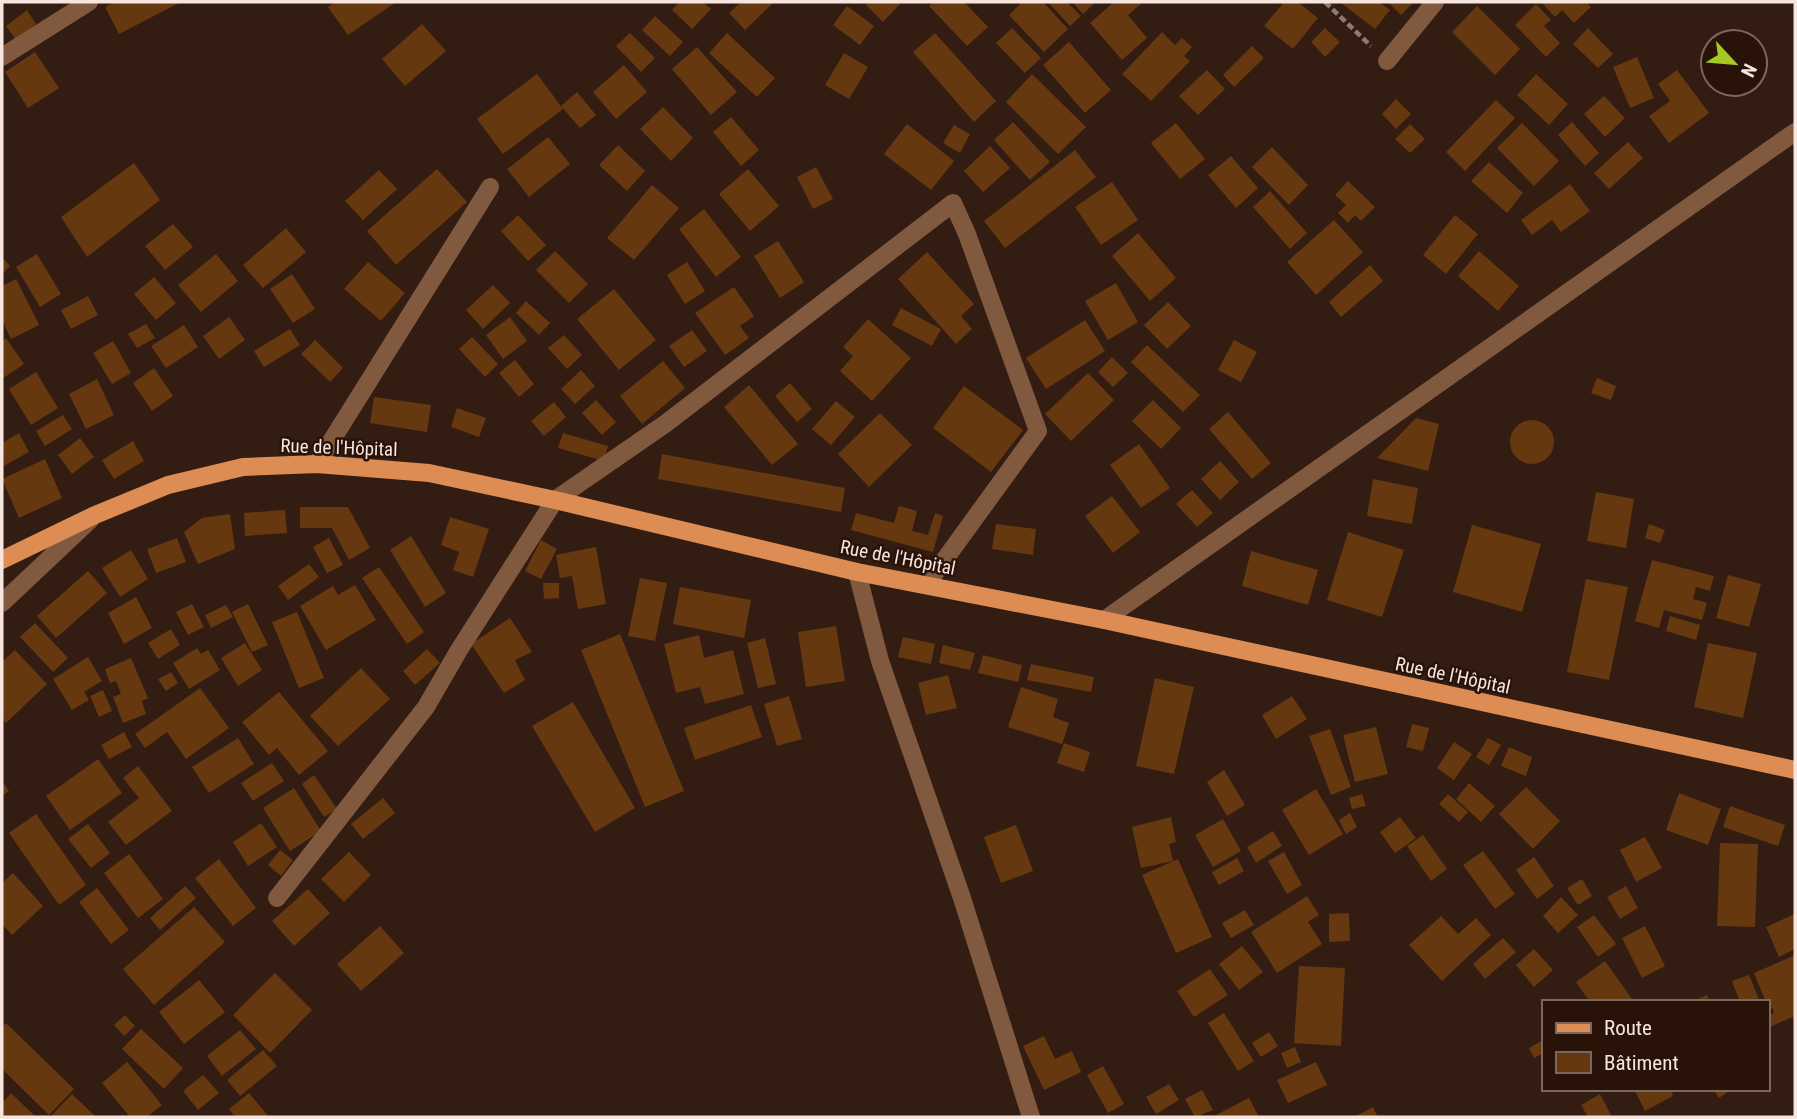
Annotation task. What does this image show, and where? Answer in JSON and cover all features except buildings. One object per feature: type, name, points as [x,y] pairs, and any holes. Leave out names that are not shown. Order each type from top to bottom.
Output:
[{"type":"main road","name":"Rue de l'Hôpital","points":[[2,559],[95,515],[168,485],[243,467],[317,464],[429,473],[857,572],[1104,620],[1795,770]]},
{"type":"street","points":[[2,57],[89,2]]},
{"type":"street","points":[[1387,61],[1435,2]]},
{"type":"street","points":[[1104,620],[1795,132]]},
{"type":"street","points":[[317,464],[490,187]]},
{"type":"street","points":[[277,898],[426,707],[459,650],[555,500],[665,424],[953,203],[967,234],[1038,431],[927,584]]},
{"type":"street","points":[[2,603],[95,515]]},
{"type":"street","points":[[857,572],[880,661],[962,898],[1031,1117]]},
{"type":"path","points":[[1325,2],[1387,61]]}]
